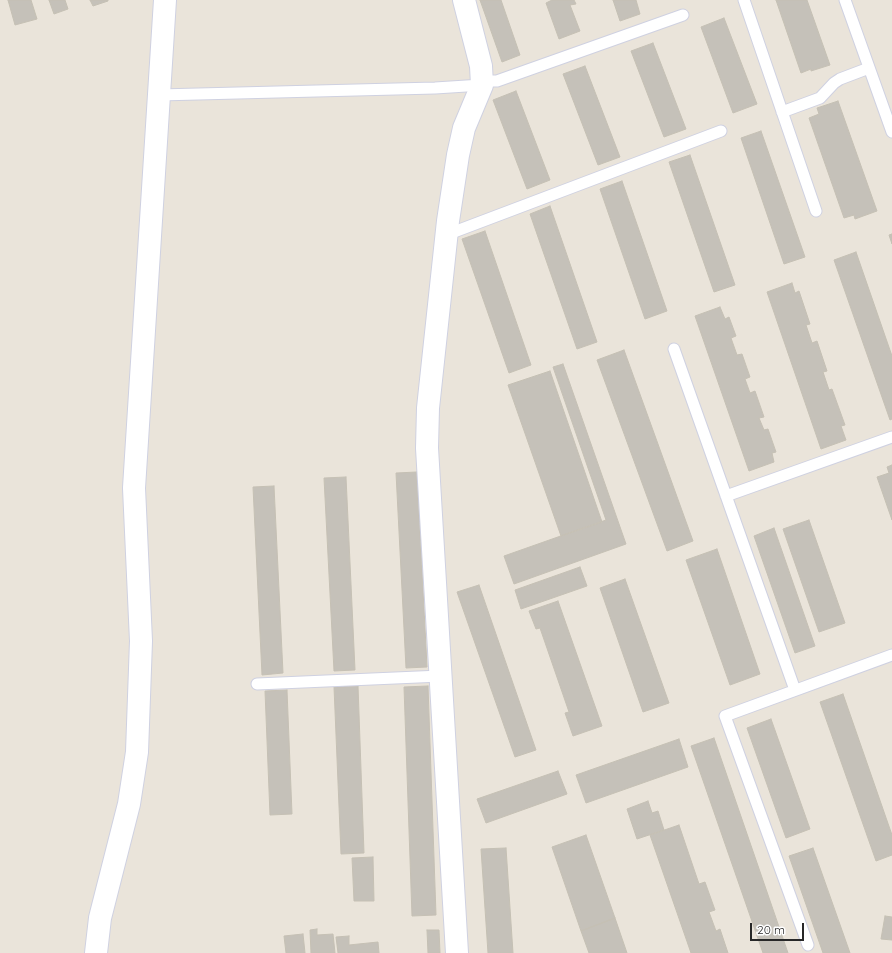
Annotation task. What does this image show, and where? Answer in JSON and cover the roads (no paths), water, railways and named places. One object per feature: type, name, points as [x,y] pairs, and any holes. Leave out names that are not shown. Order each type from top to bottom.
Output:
[{"type":"street","points":[[96,953],[100,918],[129,804],[137,752],[142,641],[134,488],[165,0]]},
{"type":"street","points":[[457,953],[427,448],[428,408],[446,235],[458,155],[464,128],[482,83],[480,59],[464,0]]},
{"type":"lane","points":[[744,0],[816,211]]},
{"type":"lane","points":[[845,0],[892,132]]},
{"type":"lane","points":[[159,95],[435,88],[497,81],[683,15]]},
{"type":"lane","points":[[782,112],[820,98],[834,83],[840,79],[869,68]]},
{"type":"lane","points":[[446,235],[722,131]]},
{"type":"lane","points":[[674,349],[795,690]]},
{"type":"lane","points":[[726,496],[892,437]]},
{"type":"lane","points":[[808,946],[725,716],[892,655]]},
{"type":"lane","points":[[257,684],[441,676]]}]
